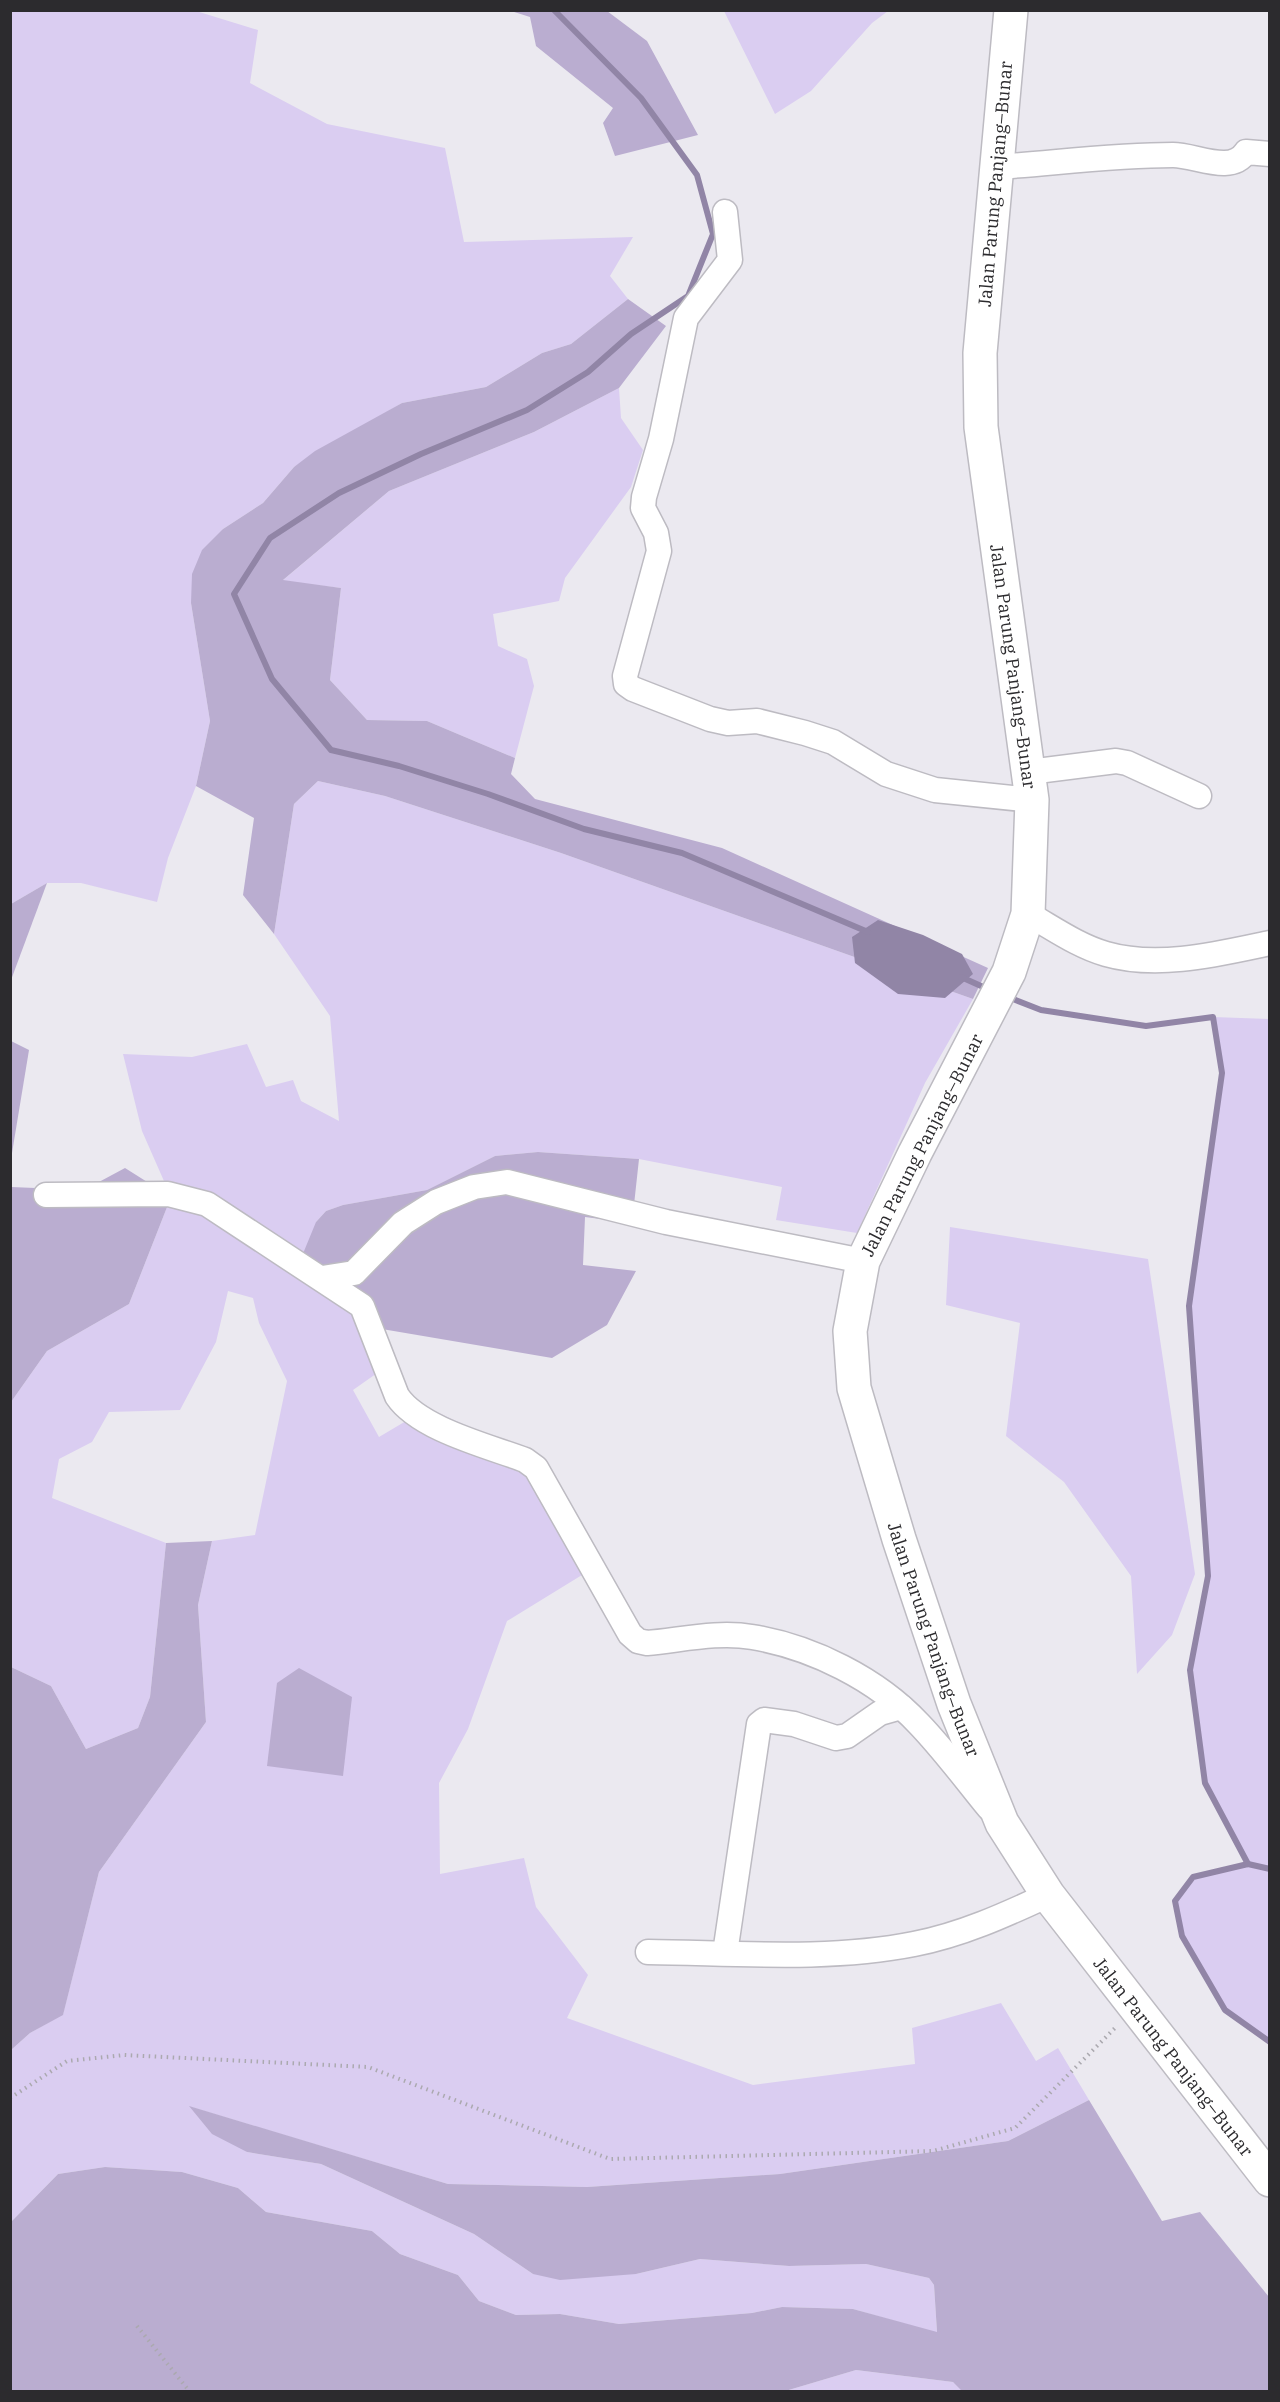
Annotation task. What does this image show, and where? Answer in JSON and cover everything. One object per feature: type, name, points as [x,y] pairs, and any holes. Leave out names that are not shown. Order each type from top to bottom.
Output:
[{"type":"main road","name":"Jalan Parung Panjang–Bunar","points":[[1011,10],[980,353],[981,427],[1031,786],[1028,914],[1009,972],[915,1153],[863,1261],[850,1331],[854,1388],[899,1539],[954,1704],[1002,1823],[1048,1895],[1269,2180]]},
{"type":"street","points":[[997,167],[1174,155],[1231,164],[1240,160],[1246,152],[1269,154]]},
{"type":"street","points":[[725,212],[730,260],[686,318],[661,439],[644,496],[643,508],[656,533],[659,551],[625,676],[626,684],[633,690],[710,719],[728,723],[757,721],[833,742],[886,774],[935,790],[1031,786],[1116,761],[1127,763],[1199,796]]},
{"type":"street","points":[[1028,914],[1074,941],[1105,954],[1130,959],[1212,955],[1269,944]]},
{"type":"street","points":[[322,1278],[354,1273],[403,1223],[435,1202],[474,1187],[507,1182],[666,1222],[863,1261]]},
{"type":"street","points":[[46,1195],[168,1194],[207,1204],[322,1278],[362,1306],[397,1396],[405,1408],[449,1432],[525,1460],[536,1468],[630,1634],[638,1641],[647,1643],[723,1635],[751,1637],[787,1646],[848,1669],[901,1707],[919,1724],[1002,1823]]},
{"type":"street","points":[[725,1953],[759,1724],[764,1720],[794,1724],[836,1738],[847,1736],[880,1713],[901,1707]]},
{"type":"street","points":[[648,1952],[839,1953],[915,1944],[987,1923],[1048,1895]]},
{"type":"path","points":[[10,2098],[67,2061],[124,2055],[368,2067],[610,2159],[933,2151],[1015,2128],[1135,2009]]},
{"type":"path","points":[[137,2326],[190,2391]]},
{"type":"shaded area","points":[[11,11],[196,11],[258,30],[250,83],[327,124],[445,148],[464,242],[633,237],[610,276],[628,299],[571,344],[542,353],[486,387],[402,403],[294,467],[263,503],[223,529],[191,603],[210,721],[196,786],[168,858],[157,902],[81,883],[47,883],[11,904]]},
{"type":"shaded area","points":[[511,11],[607,11],[647,41],[698,135],[615,156],[603,123],[613,108],[536,46],[530,17]]},
{"type":"shaded area","points":[[724,11],[888,11],[872,23],[811,91],[775,114]]},
{"type":"shaded area","points":[[628,299],[666,326],[619,388],[534,432],[389,491],[283,580],[341,588],[330,680],[367,720],[427,721],[515,758],[511,774],[535,799],[722,848],[988,968],[973,999],[561,853],[385,796],[318,781],[294,804],[274,934],[243,895],[254,818],[196,786],[210,721],[191,603],[192,574],[202,550],[223,529],[263,503],[294,467],[315,451],[402,403],[486,387],[542,353],[571,344]]},
{"type":"shaded area","points":[[619,388],[621,418],[643,450],[631,487],[565,578],[559,601],[493,614],[498,646],[527,659],[534,686],[515,758],[427,721],[367,720],[330,680],[341,588],[282,581],[389,491],[534,432]]},
{"type":"shaded area","points":[[318,781],[385,796],[561,853],[973,999],[925,1083],[857,1233],[776,1220],[782,1187],[639,1159],[538,1152],[495,1156],[427,1190],[343,1205],[326,1211],[316,1222],[361,1292],[390,1364],[353,1390],[379,1437],[428,1408],[529,1455],[595,1567],[507,1621],[468,1729],[439,1783],[440,1874],[524,1858],[536,1907],[588,1975],[567,2018],[753,2085],[915,2064],[912,2028],[1001,2003],[1036,2061],[1058,2048],[1089,2100],[1008,2141],[780,2174],[587,2187],[448,2184],[191,2107],[247,2152],[321,2164],[474,2234],[533,2274],[636,2274],[700,2259],[789,2266],[866,2264],[929,2278],[934,2285],[937,2333],[853,2309],[782,2307],[752,2313],[619,2324],[560,2314],[516,2315],[479,2301],[458,2275],[400,2254],[372,2231],[266,2212],[238,2188],[182,2172],[105,2167],[58,2174],[11,2222],[11,2050],[30,2033],[63,2014],[99,1872],[206,1722],[198,1605],[212,1541],[255,1535],[287,1381],[259,1323],[253,1298],[228,1291],[216,1342],[180,1410],[109,1412],[92,1442],[59,1459],[52,1498],[166,1543],[150,1697],[138,1728],[86,1749],[51,1686],[11,1667],[11,1402],[47,1351],[129,1304],[171,1197],[142,1131],[123,1054],[192,1057],[247,1044],[266,1087],[293,1080],[301,1101],[339,1121],[330,1016],[274,934],[294,804]]},
{"type":"shaded area","points":[[47,883],[11,980],[11,904]]},
{"type":"shaded area","points":[[878,920],[923,935],[962,954],[973,974],[945,998],[898,994],[855,963],[852,937]]},
{"type":"shaded area","points":[[1213,1017],[1269,1019],[1269,2042],[1225,2010],[1182,1936],[1175,1901],[1193,1877],[1248,1864],[1205,1783],[1190,1670],[1208,1576],[1189,1306],[1222,1073]]},
{"type":"shaded area","points":[[11,1041],[29,1050],[11,1159]]},
{"type":"shaded area","points":[[538,1152],[639,1159],[632,1223],[585,1217],[583,1265],[636,1271],[607,1325],[552,1358],[376,1328],[302,1256],[316,1222],[326,1211],[343,1205],[427,1190],[495,1156]]},
{"type":"shaded area","points":[[125,1168],[171,1197],[129,1304],[47,1351],[11,1402],[11,1187],[84,1190]]},
{"type":"shaded area","points":[[950,1227],[1148,1259],[1195,1574],[1172,1635],[1137,1674],[1131,1576],[1064,1482],[1006,1436],[1020,1323],[946,1305]]},
{"type":"shaded area","points":[[212,1541],[198,1605],[206,1722],[99,1872],[63,2015],[30,2033],[11,2050],[11,1667],[51,1686],[86,1749],[138,1728],[150,1697],[166,1543]]},
{"type":"shaded area","points":[[299,1668],[352,1697],[343,1776],[267,1766],[277,1683]]},
{"type":"shaded area","points":[[1089,2100],[1162,2221],[1200,2212],[1269,2297],[1269,2391],[963,2392],[953,2382],[856,2370],[782,2392],[11,2391],[11,2222],[58,2174],[105,2167],[182,2172],[238,2188],[266,2212],[372,2231],[400,2254],[458,2275],[479,2301],[516,2315],[560,2314],[619,2324],[752,2313],[782,2307],[853,2309],[937,2332],[934,2285],[929,2278],[866,2264],[789,2266],[700,2259],[636,2274],[560,2280],[533,2274],[474,2234],[321,2164],[247,2152],[212,2134],[189,2106],[448,2184],[587,2187],[780,2174],[1008,2141]]},
{"type":"shaded area","points":[[856,2370],[953,2382],[963,2391],[782,2392]]},
{"type":"waterway","points":[[554,10],[641,98],[697,175],[713,234],[688,296],[631,334],[588,372],[527,410],[421,454],[339,493],[270,538],[234,594],[272,679],[331,750],[399,766],[488,794],[584,829],[682,853],[868,932]]},
{"type":"waterway","points":[[961,977],[990,990]]},
{"type":"waterway","points":[[1008,997],[1041,1010],[1146,1026],[1213,1017],[1222,1073],[1189,1306],[1208,1576],[1190,1670],[1205,1783],[1248,1864]]},
{"type":"waterway","points":[[1270,1869],[1248,1864],[1193,1877],[1175,1901],[1182,1936],[1225,2010],[1270,2042]]}]
